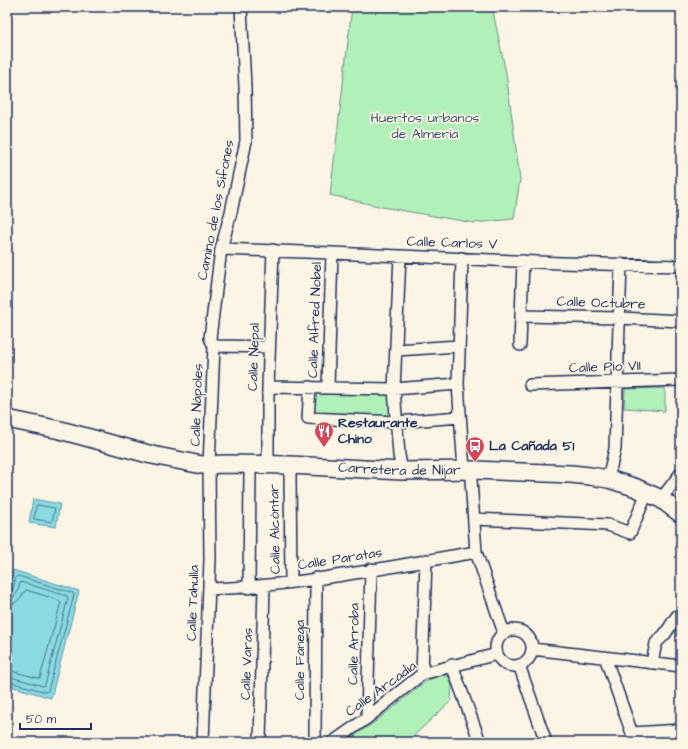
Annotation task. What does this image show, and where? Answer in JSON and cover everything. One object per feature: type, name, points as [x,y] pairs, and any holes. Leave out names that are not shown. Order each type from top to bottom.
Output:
[{"type":"main road","name":"Carretera de Níjar","points":[[7,419],[60,430],[165,458],[209,465],[224,470],[403,479],[468,475],[571,474],[608,479],[634,487],[661,499],[679,513]]},
{"type":"main road","name":"Carretera de Níjar","points":[[209,465],[268,465],[402,471],[586,484],[606,487],[644,500],[664,509],[679,513]]},
{"type":"street","name":"Camino de los Sifones","points":[[214,346],[210,338],[221,249],[231,212],[246,141],[241,7]]},
{"type":"street","name":"Calle Carlos V","points":[[221,249],[332,252],[561,263],[681,266]]},
{"type":"street","name":"Calle Nepal","points":[[268,465],[268,388],[273,250]]},
{"type":"street","name":"Calle Alfred Nobel","points":[[328,388],[332,252]]},
{"type":"street","points":[[400,256],[394,389],[399,455],[402,471]]},
{"type":"street","points":[[462,258],[458,384],[460,417],[474,519],[476,552],[504,633]]},
{"type":"street","points":[[520,345],[523,261]]},
{"type":"street","points":[[608,479],[615,449],[621,264]]},
{"type":"street","name":"Calle Octubre","points":[[521,316],[681,321]]},
{"type":"street","points":[[214,346],[269,347]]},
{"type":"street","name":"Calle Nápoles","points":[[209,465],[214,346]]},
{"type":"street","points":[[396,350],[459,346]]},
{"type":"street","name":"Calle Pío VII","points":[[530,384],[681,380]]},
{"type":"street","points":[[268,388],[310,387],[394,389],[458,384]]},
{"type":"street","points":[[310,387],[308,418],[397,422],[460,417]]},
{"type":"street","name":"Calle Tahulla","points":[[203,742],[209,589],[209,465]]},
{"type":"street","points":[[248,588],[250,472]]},
{"type":"street","points":[[661,499],[681,473]]},
{"type":"street","name":"Calle Alcóntar","points":[[290,474],[291,582]]},
{"type":"street","points":[[474,519],[608,525],[630,533],[644,500]]},
{"type":"street","name":"Calle Paratas","points":[[209,589],[264,586],[476,552]]},
{"type":"street","points":[[422,674],[426,560]]},
{"type":"street","name":"Calle Arroba","points":[[367,718],[370,569]]},
{"type":"street","name":"Calle Fanega","points":[[315,742],[316,578]]},
{"type":"street","name":"Calle Varas","points":[[260,742],[264,586]]},
{"type":"street","points":[[652,663],[656,643],[665,634],[677,616],[681,616]]},
{"type":"street","points":[[510,630],[517,630],[528,637],[532,649],[528,660],[519,666],[508,665],[499,659],[497,654],[497,642],[504,633],[510,630]]},
{"type":"street","points":[[532,649],[681,666]]},
{"type":"street","name":"Calle Arcadia","points":[[333,742],[367,718],[422,674],[497,654]]},
{"type":"street","points":[[605,657],[634,737],[681,730]]},
{"type":"street","points":[[452,665],[480,742]]},
{"type":"street","points":[[519,666],[546,742]]},
{"type":"green space","name":"Huertos urbanos de Almería","points":[[352,7],[492,7],[506,73],[520,179],[514,219],[474,223],[382,207],[330,195]]},
{"type":"green space","points":[[310,387],[394,389],[397,422],[308,418]]},
{"type":"green space","points":[[665,388],[665,411],[624,408],[625,389]]},
{"type":"green space","points":[[442,674],[449,677],[452,686],[451,701],[407,742],[344,742],[375,722],[425,682]]},
{"type":"water","points":[[33,499],[60,504],[56,527],[29,523]]},
{"type":"water","points":[[13,570],[79,591],[51,698],[7,685],[7,598]]},
{"type":"place","name":"Restaurante Chino","points":[[324,448]]},
{"type":"place","name":"La Cañada 51","points":[[475,463]]}]
